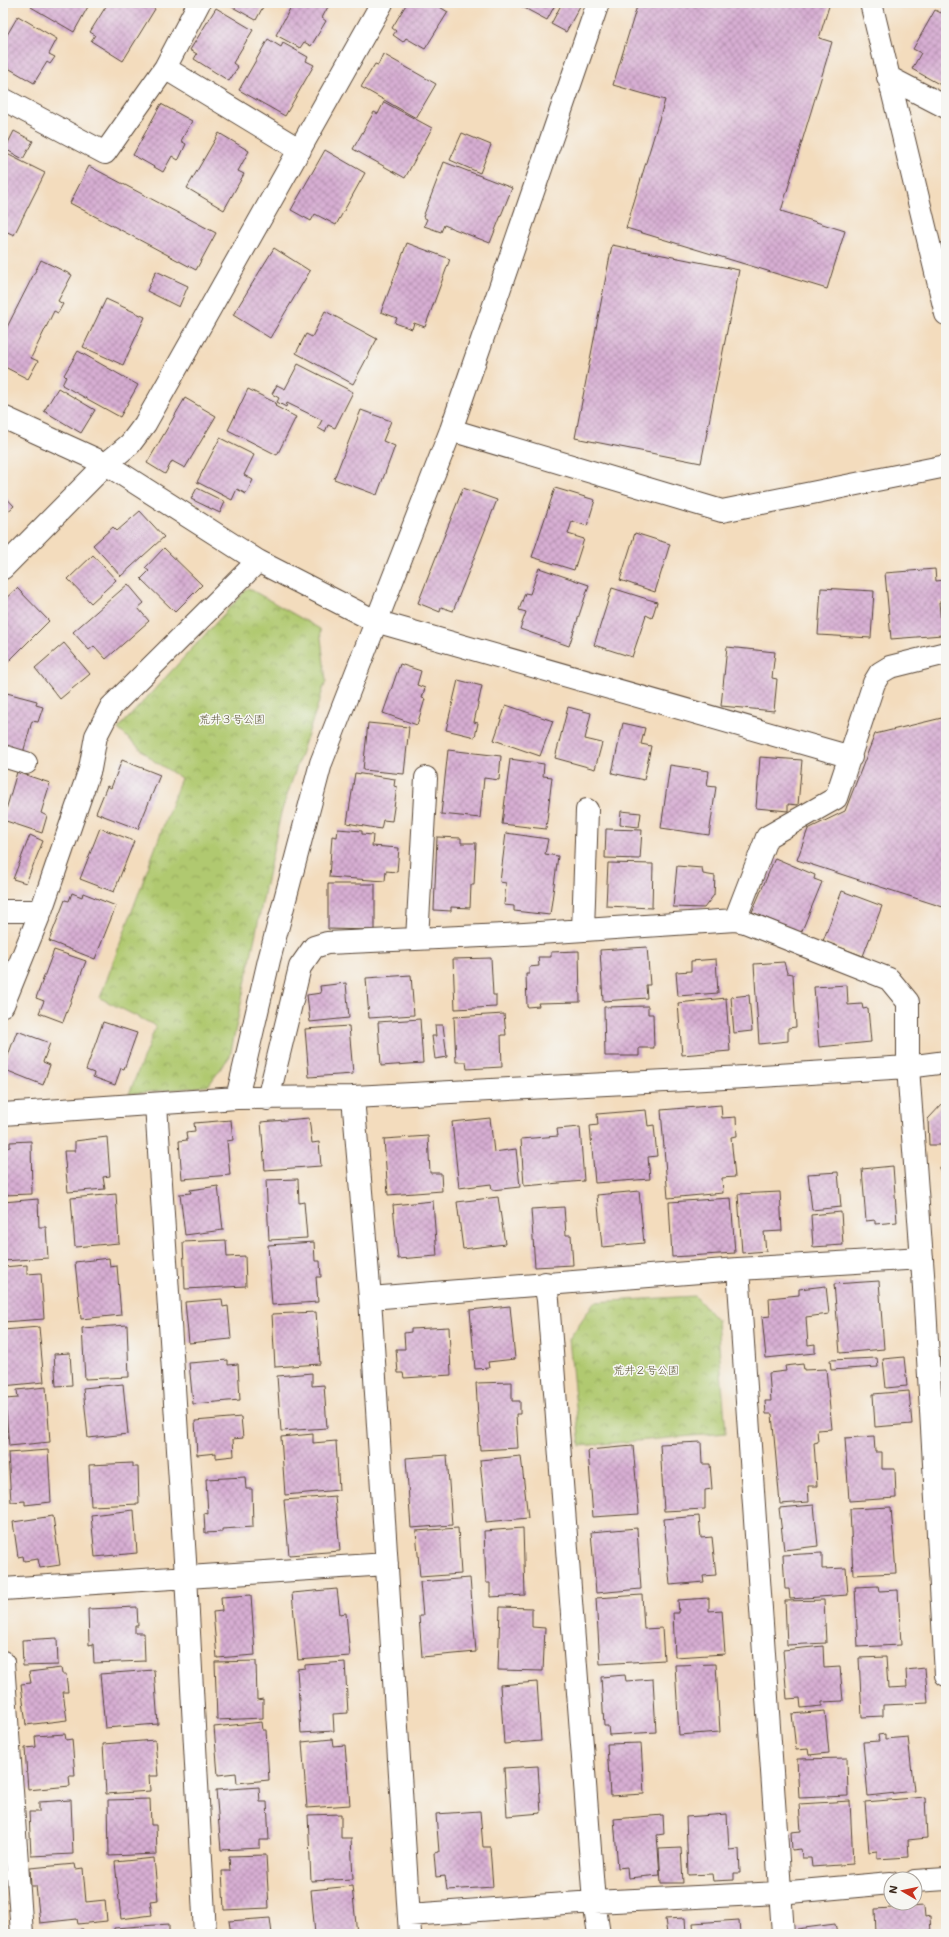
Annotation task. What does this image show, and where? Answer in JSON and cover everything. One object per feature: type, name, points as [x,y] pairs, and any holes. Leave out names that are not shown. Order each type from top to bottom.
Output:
[{"type":"street","points":[[3,99],[105,153],[165,68],[199,3]]},
{"type":"street","points":[[3,568],[106,464],[130,444],[145,424],[382,3]]},
{"type":"street","points":[[237,1098],[268,960],[321,763],[450,430],[598,3]]},
{"type":"street","points":[[871,3],[946,314]]},
{"type":"street","points":[[165,68],[300,150]]},
{"type":"street","points":[[888,77],[946,107]]},
{"type":"street","points":[[3,417],[106,464],[258,561],[375,621],[850,757]]},
{"type":"street","points":[[450,430],[722,511],[946,466]]},
{"type":"street","points":[[3,1005],[41,910],[90,769],[96,736],[111,707],[258,561]]},
{"type":"street","points":[[735,920],[767,837],[836,798],[874,683],[880,673],[890,667],[946,653]]},
{"type":"street","points":[[3,756],[26,764]]},
{"type":"street","points":[[417,939],[426,778]]},
{"type":"street","points":[[582,930],[587,810]]},
{"type":"street","points":[[3,911],[41,910]]},
{"type":"street","points":[[268,1099],[300,967],[314,947],[327,943],[582,930],[735,920],[745,922],[889,979],[908,1002],[908,1067],[922,1258],[946,1675]]},
{"type":"street","points":[[3,1114],[237,1098],[268,1099],[353,1097],[908,1067],[946,1062]]},
{"type":"street","points":[[353,1097],[370,1298],[409,1924],[594,1902],[779,1893],[883,1884]]},
{"type":"street","points":[[156,1104],[186,1576],[205,1934]]},
{"type":"street","points":[[370,1298],[545,1283],[738,1269],[922,1258]]},
{"type":"street","points":[[738,1269],[782,1934]]},
{"type":"street","points":[[545,1283],[548,1300],[594,1902],[599,1934]]},
{"type":"street","points":[[3,1589],[387,1564]]},
{"type":"street","points":[[3,1662],[11,1904],[22,1934]]},
{"type":"street","points":[[923,1880],[946,1879]]},
{"type":"green space","name":"荒井３号公園","points":[[248,588],[320,629],[326,681],[281,813],[230,1056],[208,1086],[129,1094],[156,1026],[100,998],[181,778],[154,761],[118,729]]},
{"type":"green space","name":"荒井２号公園","points":[[695,1296],[717,1320],[726,1433],[580,1446],[569,1339],[594,1302]]},
{"type":"building","points":[[33,3],[90,3],[74,32],[31,7]]},
{"type":"building","points":[[108,3],[145,3],[155,9],[123,61],[91,41],[95,35],[90,32]]},
{"type":"building","points":[[225,3],[265,3],[256,20]]},
{"type":"building","points":[[293,3],[330,3],[322,18],[326,21],[311,46],[304,42],[300,48],[276,35]]},
{"type":"building","points":[[407,3],[433,3],[448,12],[425,49],[406,38],[403,42],[393,35],[396,31],[392,28]]},
{"type":"building","points":[[515,3],[556,3],[547,20]]},
{"type":"building","points":[[562,3],[575,3],[580,6],[566,32],[551,24]]},
{"type":"building","points":[[638,3],[705,3],[712,5],[713,3],[830,3],[819,38],[832,42],[781,211],[845,231],[827,289],[626,228],[665,100],[613,85]]},
{"type":"building","points":[[945,7],[946,88],[912,69],[921,53],[913,49],[935,10],[941,13]]},
{"type":"building","points":[[216,8],[253,30],[233,63],[238,67],[229,81],[194,59],[197,54],[190,50]]},
{"type":"building","points":[[18,16],[57,39],[49,54],[55,57],[50,64],[47,62],[34,83],[3,65],[3,42]]},
{"type":"building","points":[[268,39],[281,47],[283,43],[308,57],[306,61],[314,65],[285,116],[239,90]]},
{"type":"building","points":[[383,54],[436,84],[416,118],[361,87],[375,64],[378,65]]},
{"type":"building","points":[[384,102],[432,128],[405,178],[353,149],[374,112],[378,114]]},
{"type":"building","points":[[161,104],[192,121],[181,141],[186,144],[179,159],[178,160],[172,156],[163,172],[133,155]]},
{"type":"building","points":[[14,131],[33,141],[23,159],[5,149]]},
{"type":"building","points":[[219,133],[249,151],[238,171],[244,174],[224,210],[187,188]]},
{"type":"building","points":[[462,133],[491,145],[480,173],[450,160]]},
{"type":"building","points":[[325,150],[365,173],[336,225],[315,214],[311,221],[291,210]]},
{"type":"building","points":[[5,153],[45,173],[14,235],[3,230],[3,158]]},
{"type":"building","points":[[444,162],[512,188],[490,243],[444,225],[441,232],[424,226],[427,219],[423,217]]},
{"type":"building","points":[[89,166],[216,233],[196,270],[70,203]]},
{"type":"building","points":[[407,243],[450,259],[425,327],[414,323],[412,329],[395,323],[397,318],[381,312]]},
{"type":"building","points":[[612,245],[739,270],[701,463],[575,438]]},
{"type":"building","points":[[274,248],[310,271],[270,338],[233,315]]},
{"type":"building","points":[[41,260],[72,275],[58,301],[63,304],[58,313],[54,311],[31,358],[38,361],[28,379],[3,366],[3,335]]},
{"type":"building","points":[[156,271],[188,286],[179,307],[147,291]]},
{"type":"building","points":[[106,299],[145,317],[123,365],[83,347]]},
{"type":"building","points":[[325,311],[377,339],[353,384],[296,353],[306,334],[312,337]]},
{"type":"building","points":[[78,351],[138,385],[120,417],[62,385],[66,377],[64,375]]},
{"type":"building","points":[[298,364],[353,392],[335,428],[328,425],[325,432],[318,428],[322,420],[287,403],[286,407],[277,402],[279,398],[272,394],[277,385],[285,389]]},
{"type":"building","points":[[58,388],[95,410],[81,433],[44,411]]},
{"type":"building","points":[[248,389],[276,403],[275,406],[296,417],[277,455],[228,430]]},
{"type":"building","points":[[185,398],[216,416],[185,468],[172,461],[165,474],[147,463]]},
{"type":"building","points":[[361,410],[391,421],[383,441],[395,446],[377,495],[334,479]]},
{"type":"building","points":[[220,438],[254,455],[244,475],[253,480],[246,494],[237,489],[232,500],[197,482]]},
{"type":"building","points":[[197,488],[225,502],[220,513],[191,499]]},
{"type":"building","points":[[463,488],[497,500],[453,611],[441,607],[440,612],[418,603]]},
{"type":"building","points":[[555,488],[595,500],[587,526],[572,521],[568,534],[584,539],[574,570],[532,557]]},
{"type":"building","points":[[3,494],[14,506],[3,516]]},
{"type":"building","points":[[140,511],[164,537],[121,576],[93,545],[113,527],[117,531]]},
{"type":"building","points":[[635,533],[670,544],[655,592],[620,580]]},
{"type":"building","points":[[164,548],[202,585],[175,612],[141,579],[149,571],[145,568]]},
{"type":"building","points":[[93,555],[116,580],[91,603],[68,579]]},
{"type":"building","points":[[539,568],[589,585],[569,646],[520,629],[526,612],[519,610],[525,593],[530,594]]},
{"type":"building","points":[[935,569],[936,581],[945,580],[946,602],[939,602],[942,635],[891,639],[885,573]]},
{"type":"building","points":[[128,584],[144,603],[138,608],[149,621],[106,659],[94,646],[89,650],[73,632]]},
{"type":"building","points":[[17,588],[49,621],[3,667],[3,601]]},
{"type":"building","points":[[612,588],[657,602],[652,618],[646,615],[632,657],[594,645]]},
{"type":"building","points":[[821,588],[874,591],[871,638],[818,635]]},
{"type":"building","points":[[64,643],[90,674],[60,699],[35,668]]},
{"type":"building","points":[[727,647],[775,652],[772,678],[777,679],[774,711],[721,706]]},
{"type":"building","points":[[400,664],[421,671],[417,685],[425,688],[422,698],[425,699],[417,725],[383,713]]},
{"type":"building","points":[[458,680],[482,686],[474,722],[478,723],[475,737],[446,730]]},
{"type":"building","points":[[3,692],[37,701],[36,705],[43,707],[38,722],[32,721],[23,753],[3,747]]},
{"type":"building","points":[[506,705],[553,721],[540,756],[494,740]]},
{"type":"building","points":[[568,707],[591,713],[585,739],[602,743],[595,769],[555,758]]},
{"type":"building","points":[[946,717],[946,908],[797,860],[808,829],[845,811],[875,734]]},
{"type":"building","points":[[368,723],[409,727],[404,774],[363,770]]},
{"type":"building","points":[[623,723],[645,728],[641,744],[651,746],[644,780],[612,773]]},
{"type":"building","points":[[448,750],[501,756],[499,780],[484,778],[480,818],[441,814]]},
{"type":"building","points":[[760,757],[802,760],[798,805],[788,804],[788,811],[756,808]]},
{"type":"building","points":[[510,759],[544,764],[543,776],[552,777],[546,829],[502,824]]},
{"type":"building","points":[[122,760],[160,775],[138,829],[96,813],[107,786],[111,788]]},
{"type":"building","points":[[670,765],[709,771],[707,786],[716,787],[709,835],[661,828]]},
{"type":"building","points":[[17,772],[50,783],[41,813],[47,816],[42,833],[3,820]]},
{"type":"building","points":[[355,773],[395,779],[394,786],[397,787],[392,821],[383,820],[381,829],[347,823]]},
{"type":"building","points":[[621,811],[641,813],[639,827],[620,825]]},
{"type":"building","points":[[100,828],[134,841],[114,892],[80,879]]},
{"type":"building","points":[[338,829],[362,831],[362,834],[373,835],[372,846],[399,848],[397,872],[386,871],[385,881],[329,877],[332,836],[337,837]]},
{"type":"building","points":[[606,829],[642,830],[640,859],[605,858]]},
{"type":"building","points":[[506,833],[548,839],[545,854],[558,856],[550,915],[514,911],[514,906],[504,905],[506,883],[500,882]]},
{"type":"building","points":[[30,835],[43,841],[26,883],[13,879]]},
{"type":"building","points":[[437,837],[461,838],[461,843],[476,843],[474,885],[471,885],[470,908],[451,907],[451,911],[434,910]]},
{"type":"building","points":[[775,858],[815,875],[814,879],[822,882],[801,933],[752,912]]},
{"type":"building","points":[[608,863],[653,864],[652,908],[606,906]]},
{"type":"building","points":[[677,866],[702,868],[703,874],[715,876],[714,895],[704,908],[673,907]]},
{"type":"building","points":[[328,884],[375,884],[375,930],[328,929]]},
{"type":"building","points":[[842,891],[882,906],[863,956],[823,941]]},
{"type":"building","points":[[72,893],[82,897],[83,893],[116,906],[95,959],[49,941],[65,900],[69,901]]},
{"type":"building","points":[[647,947],[650,985],[646,985],[647,998],[603,1001],[600,950]]},
{"type":"building","points":[[54,950],[86,961],[63,1022],[39,1013],[44,1001],[36,998]]},
{"type":"building","points":[[579,951],[580,1002],[538,1003],[539,1006],[527,1007],[526,974],[529,974],[529,967],[539,966],[538,957],[551,957],[551,952]]},
{"type":"building","points":[[491,958],[493,995],[496,995],[496,1007],[455,1009],[453,959]]},
{"type":"building","points":[[716,959],[718,993],[678,996],[676,972],[691,971],[691,961]]},
{"type":"building","points":[[784,962],[787,973],[793,974],[796,1027],[788,1028],[788,1041],[759,1044],[754,964]]},
{"type":"building","points":[[411,975],[414,1015],[369,1018],[366,978]]},
{"type":"building","points":[[346,983],[349,1018],[310,1022],[307,995],[321,993],[320,986]]},
{"type":"building","points":[[847,985],[848,1005],[862,1004],[863,1009],[868,1008],[871,1042],[819,1047],[814,987]]},
{"type":"building","points":[[749,995],[752,1031],[734,1033],[731,997]]},
{"type":"building","points":[[726,998],[730,1051],[682,1055],[678,1003]]},
{"type":"building","points":[[648,1006],[648,1014],[653,1014],[654,1048],[639,1048],[639,1056],[605,1056],[604,1007]]},
{"type":"building","points":[[504,1014],[506,1035],[501,1035],[502,1067],[467,1069],[466,1062],[456,1062],[454,1017]]},
{"type":"building","points":[[420,1019],[423,1063],[381,1066],[378,1022]]},
{"type":"building","points":[[103,1022],[137,1033],[124,1069],[121,1068],[115,1085],[93,1077],[94,1073],[86,1070]]},
{"type":"building","points":[[435,1025],[443,1025],[447,1057],[435,1059],[432,1036],[436,1036]]},
{"type":"building","points":[[349,1026],[353,1074],[309,1077],[305,1029]]},
{"type":"building","points":[[17,1031],[50,1043],[43,1062],[50,1065],[43,1085],[3,1069]]},
{"type":"building","points":[[946,1102],[946,1145],[929,1145],[928,1119],[943,1103]]},
{"type":"building","points":[[721,1105],[722,1118],[736,1117],[737,1136],[731,1137],[735,1177],[722,1178],[723,1193],[668,1198],[661,1110]]},
{"type":"building","points":[[646,1110],[648,1126],[654,1125],[657,1156],[648,1157],[650,1179],[595,1183],[590,1126],[598,1125],[597,1114]]},
{"type":"building","points":[[309,1118],[312,1143],[319,1142],[321,1166],[265,1170],[261,1122]]},
{"type":"building","points":[[490,1118],[494,1152],[516,1149],[520,1187],[492,1190],[491,1184],[459,1188],[452,1122]]},
{"type":"building","points":[[231,1120],[233,1140],[227,1141],[230,1175],[182,1179],[179,1141],[187,1140],[186,1132],[195,1131],[194,1123]]},
{"type":"building","points":[[580,1127],[584,1181],[524,1186],[521,1139],[558,1136],[557,1129]]},
{"type":"building","points":[[428,1136],[430,1173],[441,1173],[442,1191],[388,1195],[384,1139]]},
{"type":"building","points":[[107,1137],[110,1176],[103,1177],[105,1189],[68,1192],[64,1151],[75,1151],[75,1141]]},
{"type":"building","points":[[31,1141],[32,1194],[3,1195],[4,1148],[10,1147],[10,1142]]},
{"type":"building","points":[[893,1166],[897,1222],[875,1224],[875,1220],[866,1221],[862,1169]]},
{"type":"building","points":[[946,1166],[946,1213],[944,1213],[940,1167]]},
{"type":"building","points":[[838,1172],[841,1207],[812,1210],[808,1174]]},
{"type":"building","points":[[298,1179],[299,1203],[304,1202],[307,1238],[269,1240],[266,1180]]},
{"type":"building","points":[[218,1186],[223,1230],[185,1235],[180,1194],[191,1193],[190,1190]]},
{"type":"building","points":[[639,1191],[644,1243],[602,1247],[597,1195]]},
{"type":"building","points":[[780,1192],[782,1231],[764,1232],[766,1251],[742,1253],[738,1194]]},
{"type":"building","points":[[116,1194],[119,1243],[75,1247],[71,1198]]},
{"type":"building","points":[[498,1197],[505,1244],[463,1249],[457,1202]]},
{"type":"building","points":[[731,1198],[735,1253],[672,1257],[669,1202]]},
{"type":"building","points":[[38,1199],[39,1227],[46,1227],[48,1258],[3,1261],[3,1202]]},
{"type":"building","points":[[433,1201],[437,1256],[398,1259],[393,1205]]},
{"type":"building","points":[[564,1207],[566,1235],[571,1235],[573,1265],[535,1267],[531,1209]]},
{"type":"building","points":[[841,1212],[843,1245],[813,1247],[811,1215]]},
{"type":"building","points":[[226,1240],[227,1257],[245,1256],[246,1286],[185,1289],[183,1242]]},
{"type":"building","points":[[314,1242],[315,1261],[320,1261],[321,1277],[316,1277],[318,1302],[272,1305],[268,1245]]},
{"type":"building","points":[[109,1258],[110,1267],[117,1266],[121,1315],[81,1319],[75,1262]]},
{"type":"building","points":[[27,1265],[27,1274],[41,1273],[44,1319],[3,1322],[3,1267]]},
{"type":"building","points":[[879,1281],[884,1349],[840,1353],[834,1284]]},
{"type":"building","points":[[826,1286],[829,1314],[806,1317],[808,1345],[815,1344],[815,1353],[766,1358],[762,1317],[770,1316],[769,1298],[799,1295],[799,1289]]},
{"type":"building","points":[[222,1299],[223,1307],[228,1306],[231,1339],[189,1343],[185,1302]]},
{"type":"building","points":[[510,1306],[515,1359],[488,1362],[489,1368],[475,1369],[470,1310]]},
{"type":"building","points":[[316,1312],[320,1364],[275,1367],[272,1314]]},
{"type":"building","points":[[127,1325],[129,1377],[85,1379],[82,1328]]},
{"type":"building","points":[[39,1327],[44,1382],[3,1386],[3,1330]]},
{"type":"building","points":[[449,1327],[451,1375],[404,1378],[403,1373],[398,1373],[396,1349],[405,1349],[404,1333],[411,1332],[411,1329]]},
{"type":"building","points":[[70,1353],[72,1385],[56,1386],[54,1354]]},
{"type":"building","points":[[904,1357],[907,1386],[886,1388],[883,1359]]},
{"type":"building","points":[[877,1358],[878,1367],[831,1370],[830,1360]]},
{"type":"building","points":[[228,1360],[228,1365],[238,1364],[240,1400],[193,1404],[189,1363]]},
{"type":"building","points":[[803,1364],[804,1370],[826,1369],[832,1429],[817,1430],[818,1442],[814,1443],[817,1486],[808,1486],[809,1502],[780,1504],[772,1414],[766,1414],[765,1401],[771,1401],[769,1373],[786,1371],[785,1366]]},
{"type":"building","points":[[312,1373],[312,1386],[324,1385],[327,1428],[281,1431],[277,1376]]},
{"type":"building","points":[[512,1382],[512,1401],[520,1401],[520,1414],[516,1414],[518,1448],[480,1450],[476,1383]]},
{"type":"building","points":[[123,1384],[128,1434],[88,1438],[83,1388]]},
{"type":"building","points":[[46,1387],[50,1442],[9,1446],[5,1399],[18,1398],[17,1390]]},
{"type":"building","points":[[909,1391],[912,1424],[875,1427],[873,1394]]},
{"type":"building","points":[[241,1417],[243,1438],[233,1439],[234,1456],[216,1458],[216,1453],[197,1455],[195,1421]]},
{"type":"building","points":[[313,1434],[313,1443],[336,1441],[339,1490],[285,1495],[281,1437]]},
{"type":"building","points":[[874,1436],[875,1452],[882,1452],[882,1469],[895,1469],[896,1498],[849,1501],[845,1438]]},
{"type":"building","points":[[701,1442],[702,1464],[710,1464],[712,1489],[705,1490],[705,1509],[664,1511],[660,1444]]},
{"type":"building","points":[[633,1446],[639,1514],[593,1517],[588,1450]]},
{"type":"building","points":[[48,1450],[51,1502],[25,1505],[25,1501],[11,1502],[8,1453]]},
{"type":"building","points":[[447,1455],[452,1525],[411,1528],[406,1458]]},
{"type":"building","points":[[521,1456],[528,1518],[486,1522],[480,1460]]},
{"type":"building","points":[[133,1463],[133,1467],[138,1467],[139,1504],[91,1506],[89,1465]]},
{"type":"building","points":[[245,1477],[246,1489],[252,1489],[253,1527],[222,1529],[222,1532],[205,1533],[204,1513],[208,1514],[206,1479]]},
{"type":"building","points":[[335,1496],[340,1551],[289,1555],[284,1500]]},
{"type":"building","points":[[814,1505],[818,1546],[784,1550],[779,1508]]},
{"type":"building","points":[[891,1507],[896,1573],[853,1575],[850,1509]]},
{"type":"building","points":[[134,1510],[137,1553],[95,1557],[91,1515]]},
{"type":"building","points":[[53,1516],[60,1565],[40,1568],[38,1559],[24,1561],[23,1556],[18,1557],[13,1522]]},
{"type":"building","points":[[699,1516],[701,1538],[712,1537],[716,1575],[703,1576],[704,1582],[670,1585],[664,1519]]},
{"type":"building","points":[[458,1528],[461,1574],[420,1577],[416,1531]]},
{"type":"building","points":[[523,1528],[525,1595],[490,1597],[490,1583],[486,1583],[484,1531]]},
{"type":"building","points":[[637,1528],[641,1589],[596,1593],[591,1532]]},
{"type":"building","points":[[822,1553],[822,1569],[846,1568],[848,1595],[790,1599],[789,1589],[785,1589],[783,1555]]},
{"type":"building","points":[[470,1578],[476,1652],[422,1657],[419,1616],[423,1616],[420,1582]]},
{"type":"building","points":[[878,1586],[879,1591],[898,1590],[901,1645],[858,1647],[855,1587]]},
{"type":"building","points":[[337,1589],[340,1614],[346,1613],[350,1656],[298,1660],[292,1593]]},
{"type":"building","points":[[251,1595],[255,1655],[217,1658],[213,1612],[222,1611],[221,1597]]},
{"type":"building","points":[[642,1595],[644,1629],[662,1628],[664,1660],[600,1664],[596,1598]]},
{"type":"building","points":[[709,1598],[709,1611],[722,1610],[725,1654],[675,1657],[673,1613],[679,1613],[678,1600]]},
{"type":"building","points":[[824,1600],[826,1643],[787,1645],[785,1601]]},
{"type":"building","points":[[137,1607],[138,1626],[135,1626],[135,1633],[144,1633],[145,1661],[94,1663],[93,1644],[89,1645],[88,1609]]},
{"type":"building","points":[[500,1607],[532,1608],[532,1627],[545,1628],[543,1671],[498,1670]]},
{"type":"building","points":[[57,1638],[58,1665],[23,1666],[22,1640]]},
{"type":"building","points":[[823,1646],[824,1668],[840,1667],[843,1701],[822,1702],[822,1706],[801,1708],[800,1698],[787,1699],[783,1650]]},
{"type":"building","points":[[886,1657],[888,1688],[907,1687],[906,1670],[925,1668],[928,1703],[883,1705],[883,1716],[862,1717],[859,1658]]},
{"type":"building","points":[[256,1661],[257,1700],[263,1699],[263,1718],[217,1720],[215,1662]]},
{"type":"building","points":[[345,1662],[348,1713],[333,1714],[334,1731],[301,1733],[297,1669],[305,1668],[305,1665]]},
{"type":"building","points":[[716,1664],[720,1732],[679,1735],[675,1665]]},
{"type":"building","points":[[61,1668],[62,1674],[66,1674],[68,1692],[63,1692],[67,1720],[26,1725],[21,1684],[31,1683],[29,1672]]},
{"type":"building","points":[[154,1670],[158,1724],[105,1728],[100,1674]]},
{"type":"building","points":[[625,1675],[626,1681],[653,1679],[656,1732],[609,1735],[608,1726],[604,1726],[601,1677]]},
{"type":"building","points":[[537,1682],[541,1741],[504,1744],[500,1685]]},
{"type":"building","points":[[825,1711],[829,1753],[809,1755],[808,1749],[796,1750],[792,1714]]},
{"type":"building","points":[[262,1722],[263,1730],[266,1730],[269,1780],[237,1783],[236,1773],[218,1775],[214,1727]]},
{"type":"building","points":[[65,1734],[66,1740],[72,1739],[75,1776],[69,1776],[70,1786],[28,1790],[25,1748],[36,1747],[35,1736]]},
{"type":"building","points":[[885,1734],[885,1739],[908,1737],[914,1791],[868,1796],[863,1742],[879,1741],[878,1735]]},
{"type":"building","points":[[332,1739],[333,1746],[345,1745],[350,1805],[307,1808],[302,1742]]},
{"type":"building","points":[[155,1740],[158,1776],[149,1776],[150,1791],[106,1794],[103,1744]]},
{"type":"building","points":[[641,1743],[644,1794],[610,1796],[607,1744]]},
{"type":"building","points":[[847,1758],[848,1796],[799,1798],[797,1759]]},
{"type":"building","points":[[538,1766],[541,1813],[507,1816],[504,1768]]},
{"type":"building","points":[[259,1787],[260,1802],[267,1802],[269,1840],[260,1840],[260,1848],[221,1850],[216,1790]]},
{"type":"building","points":[[925,1797],[927,1838],[908,1840],[909,1857],[877,1859],[877,1851],[869,1852],[865,1802]]},
{"type":"building","points":[[150,1799],[151,1825],[156,1825],[157,1854],[109,1856],[108,1800]]},
{"type":"building","points":[[71,1800],[73,1854],[31,1856],[29,1812],[39,1812],[39,1802]]},
{"type":"building","points":[[850,1801],[853,1864],[812,1867],[811,1858],[802,1858],[801,1849],[792,1850],[791,1832],[801,1831],[799,1804]]},
{"type":"building","points":[[480,1811],[483,1847],[490,1847],[493,1887],[447,1890],[445,1876],[436,1877],[434,1853],[439,1852],[436,1814]]},
{"type":"building","points":[[341,1814],[341,1838],[351,1838],[353,1879],[311,1881],[308,1815]]},
{"type":"building","points":[[727,1814],[729,1850],[739,1849],[740,1873],[734,1873],[734,1880],[713,1881],[712,1874],[688,1875],[686,1817]]},
{"type":"building","points":[[663,1815],[664,1834],[657,1835],[660,1875],[628,1878],[627,1867],[618,1868],[614,1819]]},
{"type":"building","points":[[681,1848],[683,1883],[661,1883],[659,1849]]},
{"type":"building","points":[[266,1855],[269,1908],[224,1910],[222,1871],[230,1871],[229,1856]]},
{"type":"building","points":[[154,1858],[158,1900],[150,1901],[152,1915],[121,1919],[115,1862]]},
{"type":"building","points":[[75,1864],[76,1869],[83,1868],[86,1902],[105,1900],[107,1921],[78,1924],[77,1919],[40,1923],[36,1886],[31,1886],[30,1868]]},
{"type":"building","points":[[352,1886],[357,1934],[315,1934],[311,1890]]},
{"type":"building","points":[[923,1906],[925,1917],[930,1916],[931,1934],[876,1934],[875,1909],[883,1909],[883,1911],[923,1911]]},
{"type":"building","points":[[270,1918],[272,1934],[231,1934],[229,1921]]},
{"type":"building","points":[[685,1918],[686,1934],[667,1934],[665,1919]]},
{"type":"building","points":[[739,1920],[740,1934],[694,1934],[693,1923]]},
{"type":"building","points":[[169,1924],[169,1934],[114,1934],[114,1928]]},
{"type":"building","points":[[835,1924],[837,1934],[798,1934],[797,1929]]},
{"type":"building","points":[[83,1929],[83,1934],[41,1934],[41,1933]]}]
